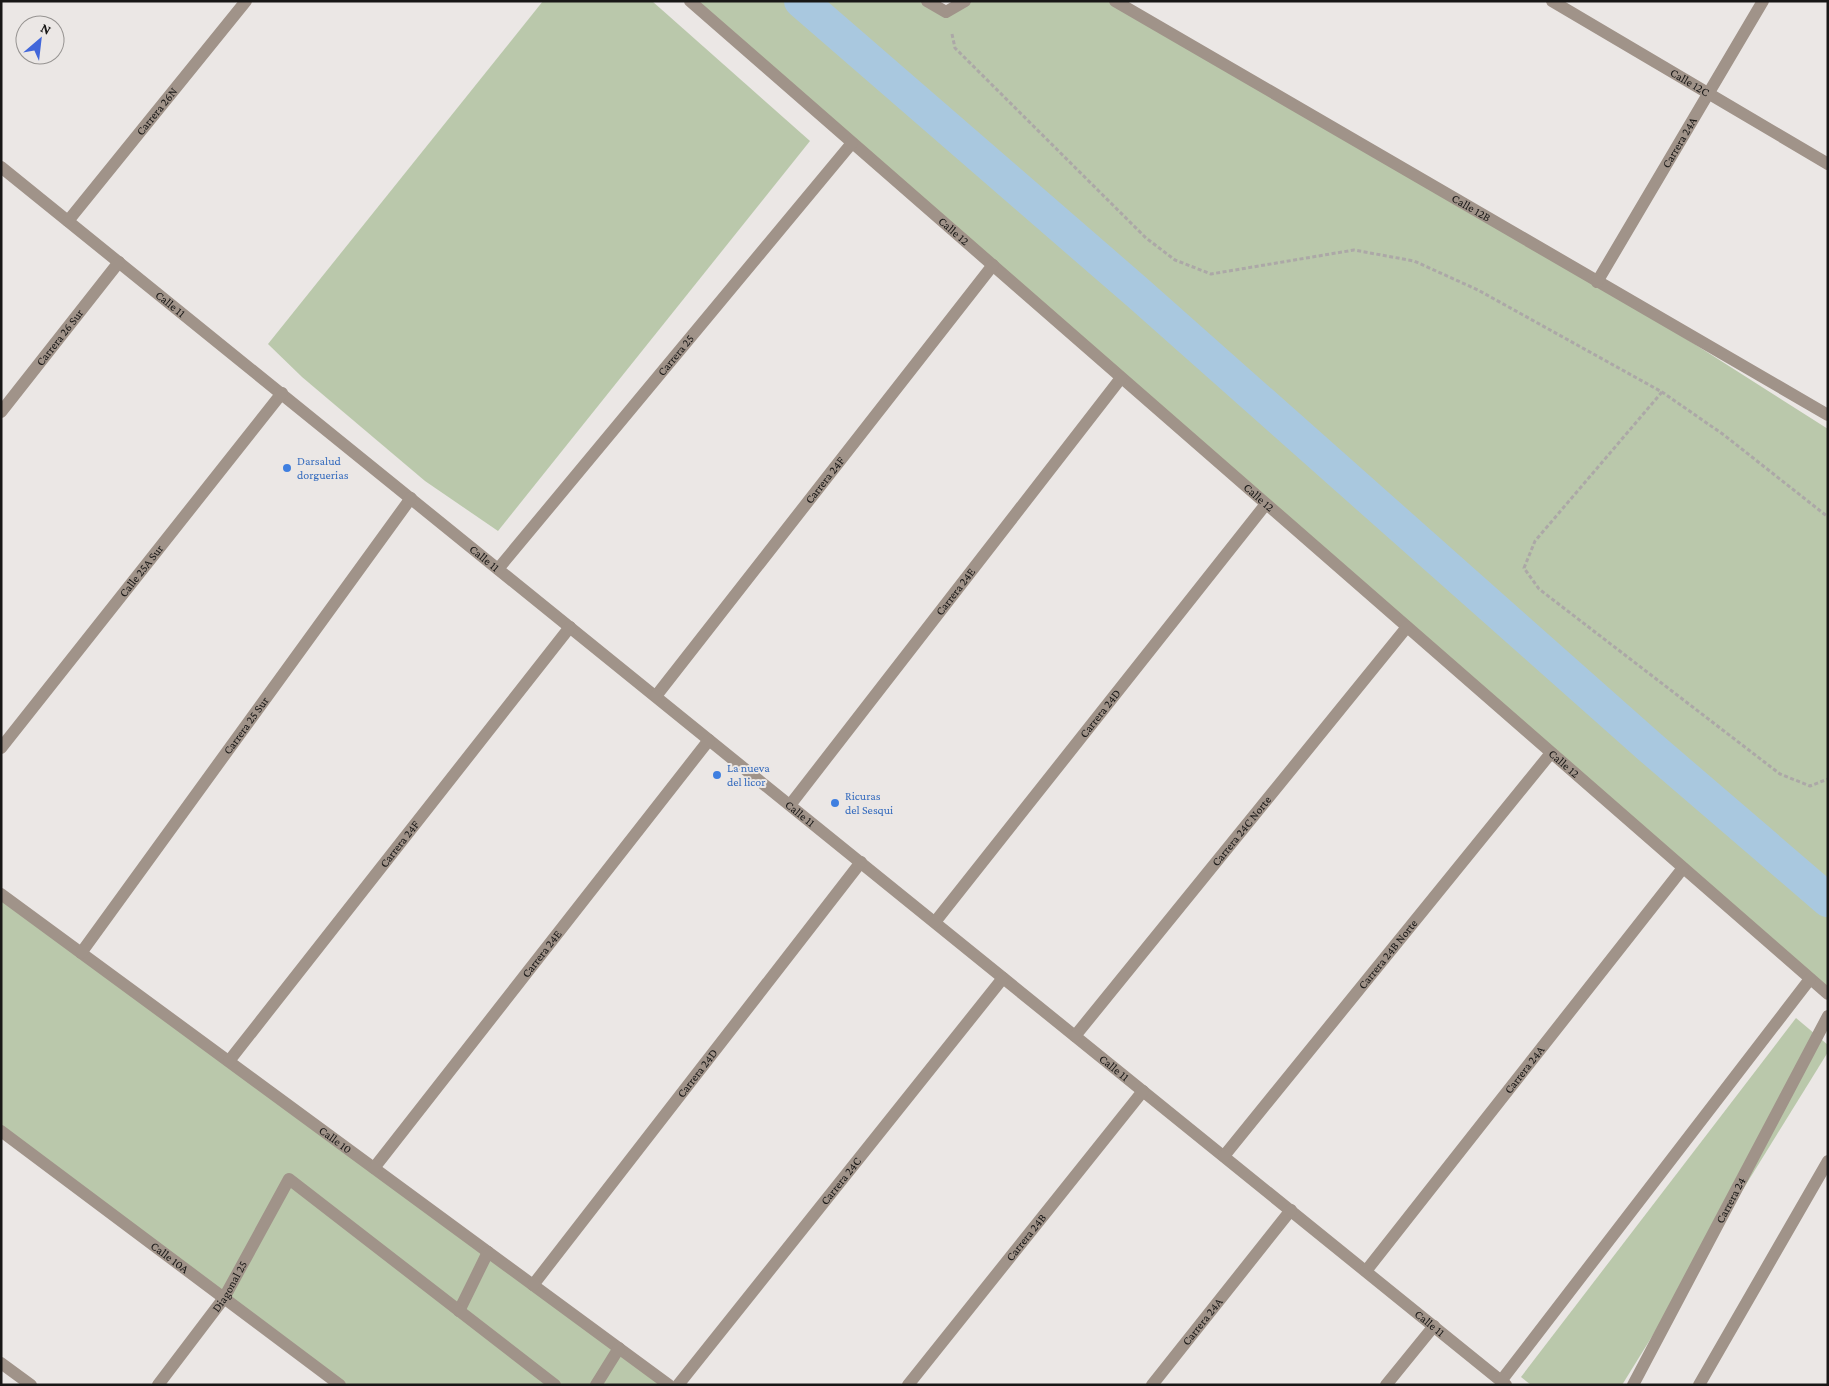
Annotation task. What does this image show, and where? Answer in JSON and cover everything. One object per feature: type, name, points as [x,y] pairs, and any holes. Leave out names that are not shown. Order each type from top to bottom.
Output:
[{"type":"street","name":"Carrera 26N","points":[[68,221],[246,1]]},
{"type":"street","name":"Calle 12","points":[[690,1],[1828,994]]},
{"type":"street","points":[[926,1],[946,12],[965,1]]},
{"type":"street","name":"Calle 12B","points":[[1115,1],[1828,416]]},
{"type":"street","name":"Calle 12C","points":[[1552,1],[1828,164]]},
{"type":"street","name":"Carrera 24A","points":[[1597,282],[1763,1]]},
{"type":"street","name":"Carrera 25","points":[[498,569],[852,143]]},
{"type":"street","name":"Calle 11","points":[[1,166],[1504,1383]]},
{"type":"street","name":"Carrera 26 Sur","points":[[1,412],[119,262]]},
{"type":"street","name":"Carrera 24F","points":[[656,696],[993,265]]},
{"type":"street","name":"Carrera 24E","points":[[790,805],[1121,378]]},
{"type":"street","name":"Calle 25A Sur","points":[[1,748],[282,393]]},
{"type":"street","name":"Carrera 25 Sur","points":[[81,953],[411,498]]},
{"type":"street","name":"Carrera 24D","points":[[935,922],[1266,504]]},
{"type":"street","name":"Carrera 24F","points":[[229,1061],[570,627]]},
{"type":"street","name":"Carrera 24C Norte","points":[[1075,1036],[1407,627]]},
{"type":"street","name":"Carrera 24E","points":[[374,1168],[709,740]]},
{"type":"street","name":"Carrera 24B Norte","points":[[1224,1156],[1551,753]]},
{"type":"street","name":"Carrera 24D","points":[[533,1285],[861,862]]},
{"type":"street","name":"Carrera 24A","points":[[1366,1271],[1684,868]]},
{"type":"street","name":"Calle 10","points":[[1,894],[669,1385]]},
{"type":"street","name":"Carrera 24C","points":[[678,1385],[1003,978]]},
{"type":"street","points":[[1504,1383],[1810,979]]},
{"type":"street","name":"Carrera 24","points":[[1633,1385],[1828,1016]]},
{"type":"street","name":"Carrera 24B","points":[[908,1385],[1143,1091]]},
{"type":"street","name":"Calle 10A","points":[[1,1131],[340,1385]]},
{"type":"street","points":[[1699,1385],[1828,1161]]},
{"type":"street","name":"Diagonal 25","points":[[158,1385],[224,1298],[289,1179],[459,1311]]},
{"type":"street","name":"Carrera 24A","points":[[1152,1385],[1291,1210]]},
{"type":"street","points":[[488,1252],[459,1311],[555,1385]]},
{"type":"street","points":[[1386,1385],[1434,1326]]},
{"type":"street","points":[[596,1385],[619,1348]]},
{"type":"street","points":[[1,1363],[31,1385]]},
{"type":"path","points":[[946,12],[955,48],[1146,238],[1175,260],[1211,274],[1354,250],[1414,261],[1486,294],[1662,392],[1724,435],[1828,517]]},
{"type":"path","points":[[1662,392],[1535,541],[1524,568],[1539,589],[1780,774],[1810,786],[1828,779]]},
{"type":"green space","points":[[543,1],[652,1],[810,141],[498,531],[425,481],[302,377],[268,344]]},
{"type":"green space","points":[[690,1],[927,1],[946,12],[955,1],[1115,1],[1597,282],[1828,429],[1828,994]]},
{"type":"green space","points":[[1,894],[669,1385],[340,1385],[1,1131]]},
{"type":"green space","points":[[1796,1018],[1828,1045],[1828,1052],[1622,1385],[1531,1385],[1521,1377]]},
{"type":"waterway","points":[[801,1],[1138,293],[1651,748],[1828,900]]},
{"type":"place","name":"Darsalud dorguerias","points":[[287,468]]},
{"type":"place","name":"La nueva del licor","points":[[717,775]]},
{"type":"place","name":"Ricuras del Sesqui","points":[[835,803]]}]
